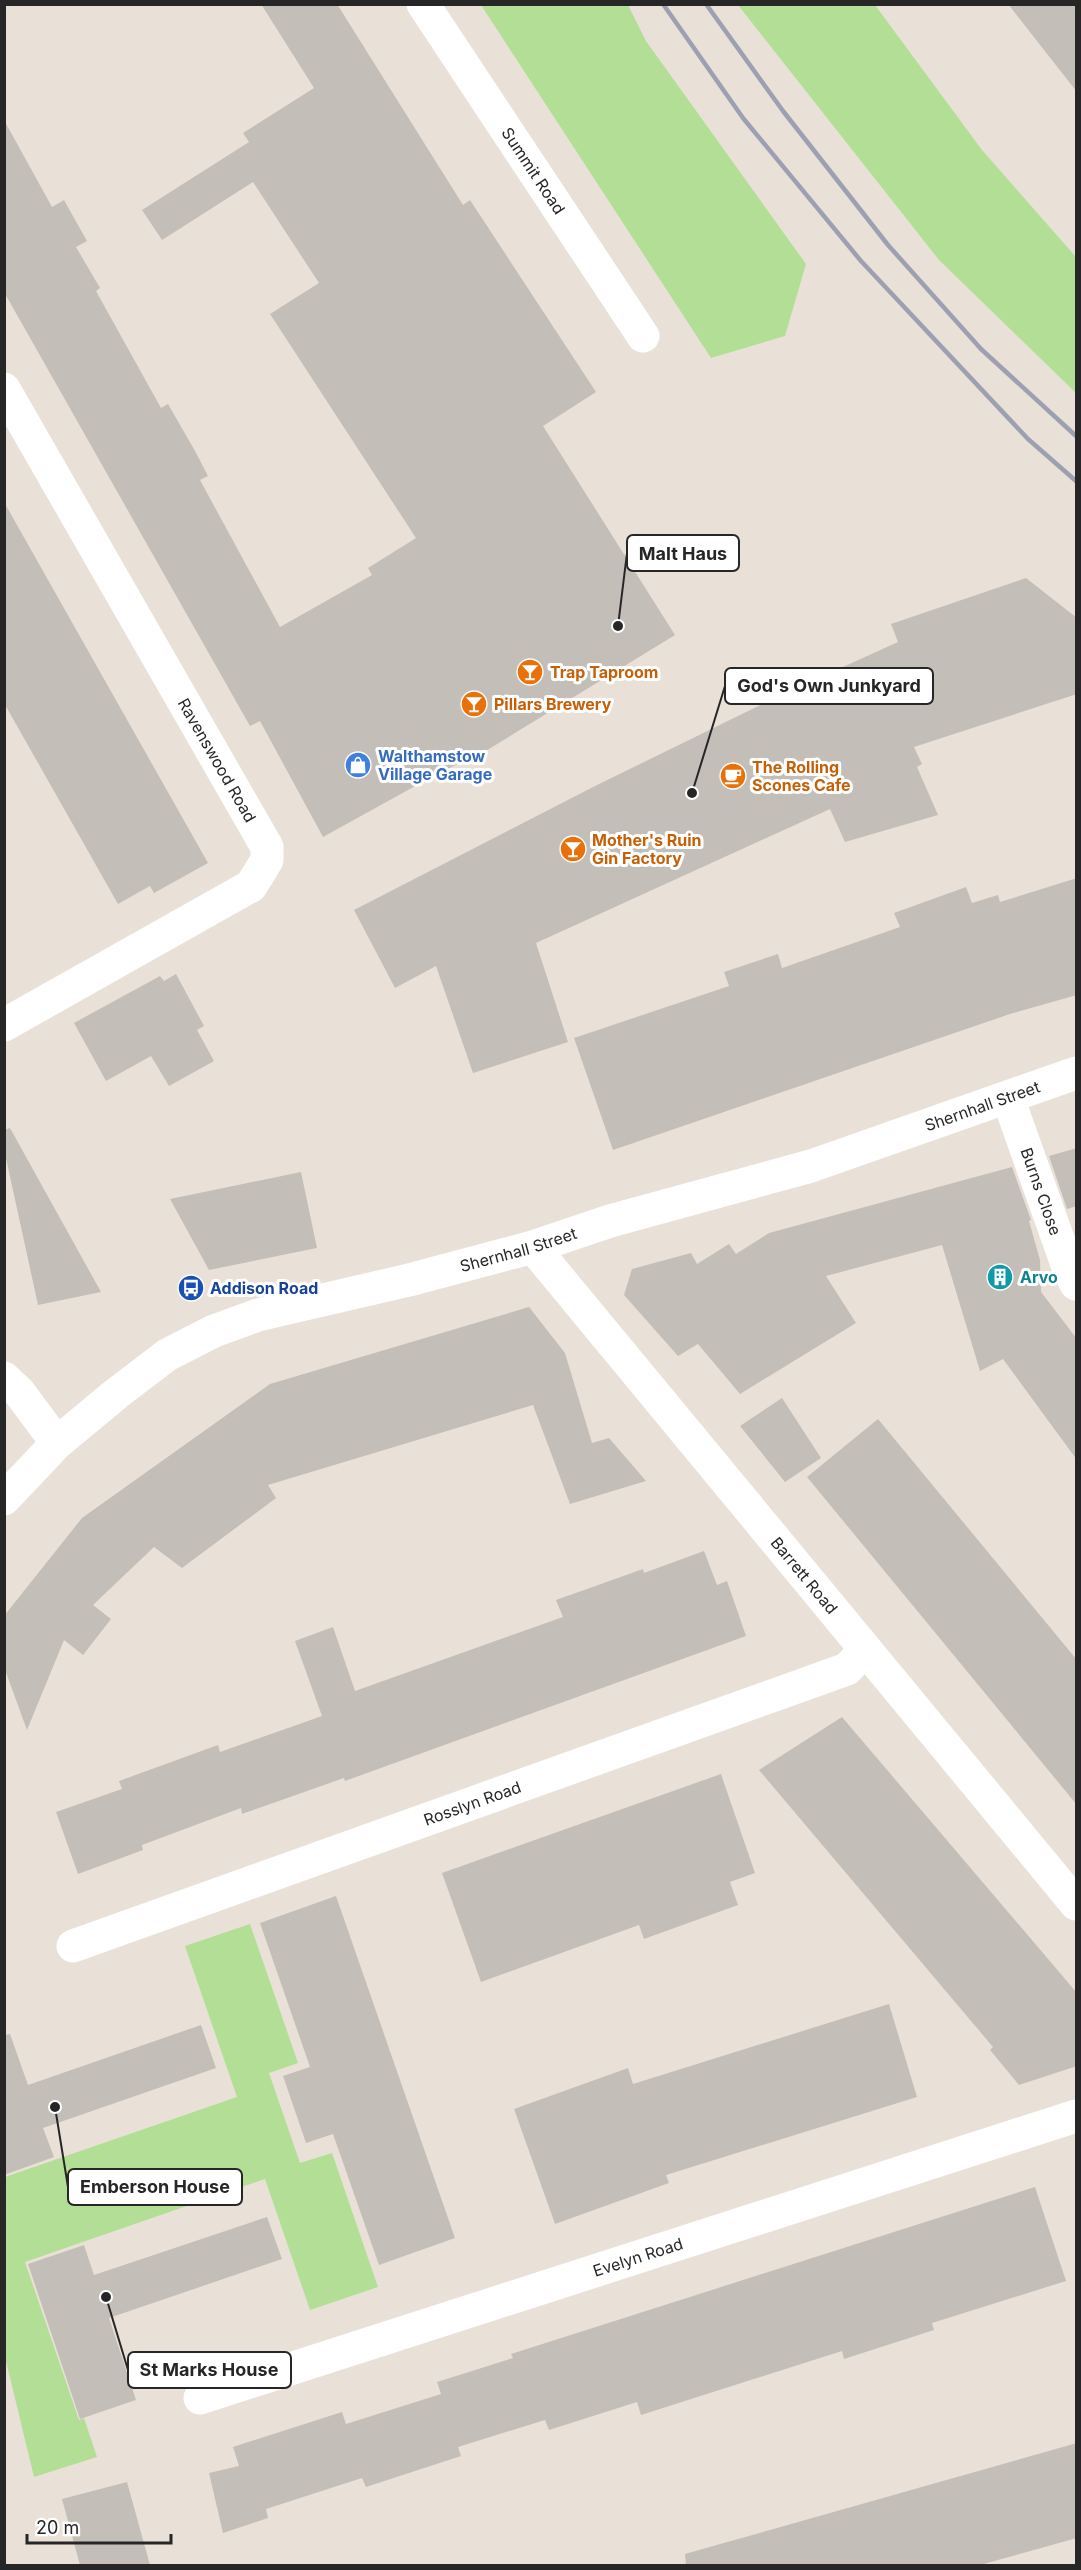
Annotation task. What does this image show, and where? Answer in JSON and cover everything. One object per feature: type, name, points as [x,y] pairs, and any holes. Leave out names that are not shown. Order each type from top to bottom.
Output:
[{"type":"street","name":"Summit Road","points":[[423,4],[643,336]]},
{"type":"street","name":"Ravenswood Road","points":[[4,389],[267,847],[267,860],[251,886],[4,1025]]},
{"type":"street","name":"Shernhall Street","points":[[4,1499],[57,1443],[167,1355],[214,1331],[258,1315],[410,1280],[533,1247],[610,1221],[811,1166],[1077,1073]]},
{"type":"street","name":"Burns Close","points":[[1008,1098],[1069,1270],[1077,1284]]},
{"type":"street","name":"Barrett Road","points":[[533,1247],[1077,1904]]},
{"type":"street","points":[[4,1378],[19,1392],[57,1443]]},
{"type":"street","name":"Rosslyn Road","points":[[73,1946],[846,1670],[865,1650]]},
{"type":"street","name":"Evelyn Road","points":[[200,2398],[1077,2116]]},
{"type":"green space","points":[[481,5],[628,5],[646,41],[806,264],[785,336],[711,358]]},
{"type":"green space","points":[[738,5],[875,5],[982,150],[1076,257],[1076,393],[939,260]]},
{"type":"green space","points":[[250,1924],[298,2063],[269,2073],[300,2163],[332,2153],[378,2287],[310,2310],[265,2179],[25,2262],[79,2420],[84,2418],[97,2457],[34,2477],[5,2357],[5,2177],[237,2097],[185,1946]]},
{"type":"building","points":[[261,4],[337,4],[463,205],[470,200],[596,392],[543,426],[675,635],[489,749],[437,774],[323,837],[260,721],[250,726],[4,292],[4,120],[52,207],[64,200],[87,241],[76,247],[100,288],[96,291],[161,408],[168,404],[195,451],[208,476],[200,480],[280,627],[372,575],[368,568],[416,538],[270,314],[319,283],[253,182],[162,240],[142,210],[249,142],[243,133],[314,88]]},
{"type":"building","points":[[1008,4],[1077,4],[1077,92]]},
{"type":"building","points":[[4,502],[208,863],[154,893],[150,886],[118,904],[4,703]]},
{"type":"building","points":[[1026,578],[1077,618],[1077,694],[914,747],[922,764],[917,767],[938,815],[845,842],[830,809],[536,943],[568,1042],[473,1073],[436,966],[395,988],[354,910],[597,785],[779,696],[898,642],[891,624]]},
{"type":"building","points":[[1077,878],[1077,995],[1010,1014],[613,1150],[574,1038],[729,986],[724,972],[778,954],[782,968],[900,927],[894,913],[966,887],[972,903],[998,895],[1000,902]]},
{"type":"building","points":[[176,974],[204,1026],[197,1030],[214,1061],[169,1086],[151,1056],[106,1081],[74,1023],[160,976],[164,981]]},
{"type":"building","points":[[10,1128],[101,1292],[38,1305],[4,1149],[4,1130]]},
{"type":"building","points":[[1077,1148],[1077,1206],[1067,1209],[1049,1156]]},
{"type":"building","points":[[1012,1167],[1031,1220],[1029,1221],[1040,1260],[1041,1292],[1077,1339],[1077,1460],[1003,1359],[980,1371],[942,1245],[826,1276],[856,1323],[740,1394],[698,1344],[678,1356],[624,1295],[632,1269],[691,1253],[697,1264],[729,1244],[736,1254],[769,1233]]},
{"type":"building","points":[[301,1172],[317,1248],[209,1270],[170,1199]]},
{"type":"building","points":[[529,1307],[565,1353],[592,1443],[609,1438],[646,1481],[570,1504],[533,1405],[268,1485],[276,1498],[182,1568],[154,1547],[93,1605],[111,1619],[83,1655],[64,1640],[27,1730],[4,1667],[4,1616],[82,1518],[270,1384]]},
{"type":"building","points":[[782,1398],[821,1458],[785,1482],[740,1426]]},
{"type":"building","points":[[878,1419],[1077,1660],[1077,1805],[807,1477]]},
{"type":"building","points":[[704,1551],[717,1585],[727,1581],[746,1636],[345,1781],[344,1778],[242,1814],[241,1808],[142,1845],[143,1850],[78,1874],[56,1812],[122,1789],[119,1781],[218,1745],[220,1752],[322,1716],[295,1641],[333,1627],[355,1691],[563,1617],[556,1600],[643,1569],[644,1573]]},
{"type":"building","points":[[842,1717],[1077,1993],[1077,2066],[1019,2085],[990,2050],[993,2047],[759,1770]]},
{"type":"building","points":[[721,1774],[755,1873],[730,1882],[738,1905],[644,1939],[639,1925],[481,1982],[442,1873]]},
{"type":"building","points":[[336,1896],[455,2238],[379,2265],[333,2134],[306,2143],[283,2076],[310,2067],[260,1923]]},
{"type":"building","points":[[889,2004],[917,2097],[666,2175],[669,2183],[555,2224],[514,2109],[628,2068],[633,2084]]},
{"type":"building","points":[[201,2025],[216,2068],[43,2128],[54,2157],[4,2175],[4,2035],[10,2034],[28,2085]]},
{"type":"building","points":[[1035,2187],[1066,2281],[932,2323],[934,2330],[844,2359],[842,2351],[641,2415],[637,2402],[549,2430],[545,2420],[458,2447],[461,2456],[366,2487],[362,2478],[266,2509],[268,2518],[223,2533],[209,2473],[239,2466],[233,2447],[342,2412],[346,2424],[441,2394],[437,2382],[513,2358],[511,2354]]},
{"type":"building","points":[[267,2217],[282,2259],[109,2318],[136,2400],[80,2419],[28,2264],[84,2245],[94,2275]]},
{"type":"building","points":[[1077,2443],[1077,2538],[980,2565],[686,2565],[685,2554]]},
{"type":"building","points":[[127,2482],[150,2565],[80,2565],[62,2499]]},
{"type":"railway","points":[[663,4],[743,118],[861,261],[1028,439],[1076,481]]},
{"type":"railway","points":[[706,4],[783,111],[888,245],[981,349],[1076,436]]},
{"type":"place","name":"Malt Haus","points":[[618,626]]},
{"type":"place","name":"Trap Taproom","points":[[530,672]]},
{"type":"place","name":"Pillars Brewery","points":[[474,704]]},
{"type":"place","name":"Walthamstow Village Garage","points":[[358,765]]},
{"type":"place","name":"The Rolling Scones Cafe","points":[[733,776]]},
{"type":"place","name":"God's Own Junkyard","points":[[692,793]]},
{"type":"place","name":"Mother's Ruin Gin Factory","points":[[573,849]]},
{"type":"place","name":"Arvo","points":[[1000,1277]]},
{"type":"place","name":"Addison Road","points":[[191,1288]]},
{"type":"place","name":"Emberson House","points":[[55,2107]]},
{"type":"place","name":"St Marks House","points":[[106,2297]]}]
